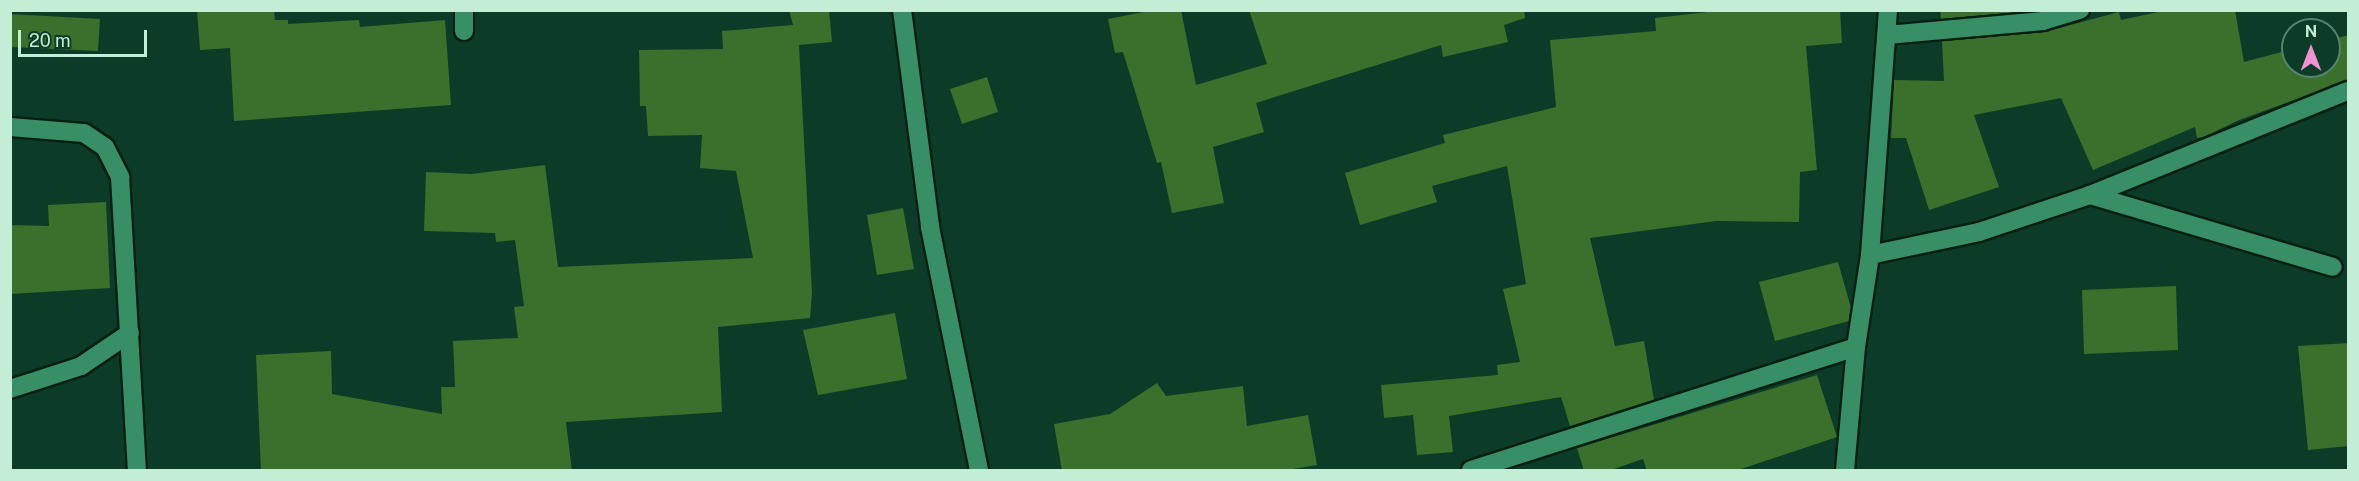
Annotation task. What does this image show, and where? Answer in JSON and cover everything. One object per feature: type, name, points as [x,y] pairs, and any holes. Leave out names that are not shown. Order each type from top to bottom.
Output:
[{"type":"street","points":[[464,10],[464,31]]},
{"type":"street","points":[[902,10],[930,227],[979,471]]},
{"type":"street","points":[[1845,471],[1856,347],[1870,255],[1888,10]]},
{"type":"street","points":[[1887,35],[2043,21],[2080,10]]},
{"type":"street","points":[[1870,255],[1979,232],[2090,195],[2349,91]]},
{"type":"street","points":[[10,127],[84,133],[105,147],[120,177],[137,471]]},
{"type":"street","points":[[2090,195],[2333,267]]},
{"type":"street","points":[[10,389],[81,366],[130,333]]},
{"type":"street","points":[[1471,471],[1856,347]]},
{"type":"building","points":[[197,10],[274,10],[275,20],[288,20],[288,24],[359,20],[360,27],[445,20],[451,105],[234,121],[230,48],[200,50]]},
{"type":"building","points":[[789,10],[829,10],[832,42],[799,45],[812,293],[810,318],[718,327],[722,412],[566,422],[572,471],[261,471],[256,355],[331,351],[332,394],[442,414],[441,387],[455,387],[453,341],[518,338],[514,307],[524,306],[515,240],[496,242],[495,233],[424,231],[426,172],[471,174],[545,165],[558,267],[753,258],[736,171],[700,168],[702,135],[648,136],[646,106],[640,106],[639,50],[723,49],[722,31],[793,25]]},
{"type":"building","points":[[1153,10],[1181,10],[1196,85],[1267,64],[1249,10],[1524,10],[1525,18],[1504,25],[1508,42],[1443,57],[1441,45],[1256,103],[1264,132],[1213,147],[1224,203],[1172,213],[1161,162],[1157,163],[1123,52],[1115,53],[1108,19]]},
{"type":"building","points":[[1725,10],[1840,10],[1842,43],[1806,46],[1817,170],[1800,172],[1799,222],[1716,221],[1590,238],[1615,346],[1644,341],[1654,400],[1570,426],[1561,397],[1449,416],[1453,452],[1417,455],[1413,415],[1384,418],[1381,385],[1498,375],[1497,365],[1520,362],[1503,289],[1526,284],[1507,166],[1432,186],[1437,202],[1360,225],[1345,173],[1445,143],[1443,135],[1556,107],[1550,40],[1656,31],[1655,18]]},
{"type":"building","points":[[1940,10],[2020,10],[2020,12],[1941,19]]},
{"type":"building","points":[[2167,10],[2235,10],[2244,62],[2281,52],[2281,78],[2341,78],[2341,37],[2349,35],[2349,80],[2239,120],[2204,137],[2197,138],[2195,127],[2093,170],[2061,98],[1974,115],[1999,187],[1929,210],[1906,138],[1891,138],[1894,80],[1944,81],[1942,41],[2044,32],[2119,12],[2121,20]]},
{"type":"building","points":[[10,14],[100,19],[98,51],[10,47]]},
{"type":"building","points":[[987,77],[998,112],[962,124],[950,89]]},
{"type":"building","points":[[106,202],[110,288],[10,294],[10,225],[49,226],[48,205]]},
{"type":"building","points":[[903,208],[914,269],[877,275],[867,215]]},
{"type":"building","points":[[1838,262],[1851,308],[1849,321],[1775,341],[1759,282]]},
{"type":"building","points":[[2176,286],[2178,350],[2084,354],[2082,290]]},
{"type":"building","points":[[895,313],[907,379],[818,395],[803,330]]},
{"type":"building","points":[[2349,343],[2349,446],[2308,450],[2298,346]]},
{"type":"building","points":[[1817,375],[1837,437],[1735,471],[1647,471],[1643,459],[1608,471],[1584,471],[1577,448]]},
{"type":"building","points":[[1157,383],[1166,396],[1243,386],[1247,426],[1308,415],[1317,465],[1281,471],[1062,471],[1054,424],[1110,414]]}]
